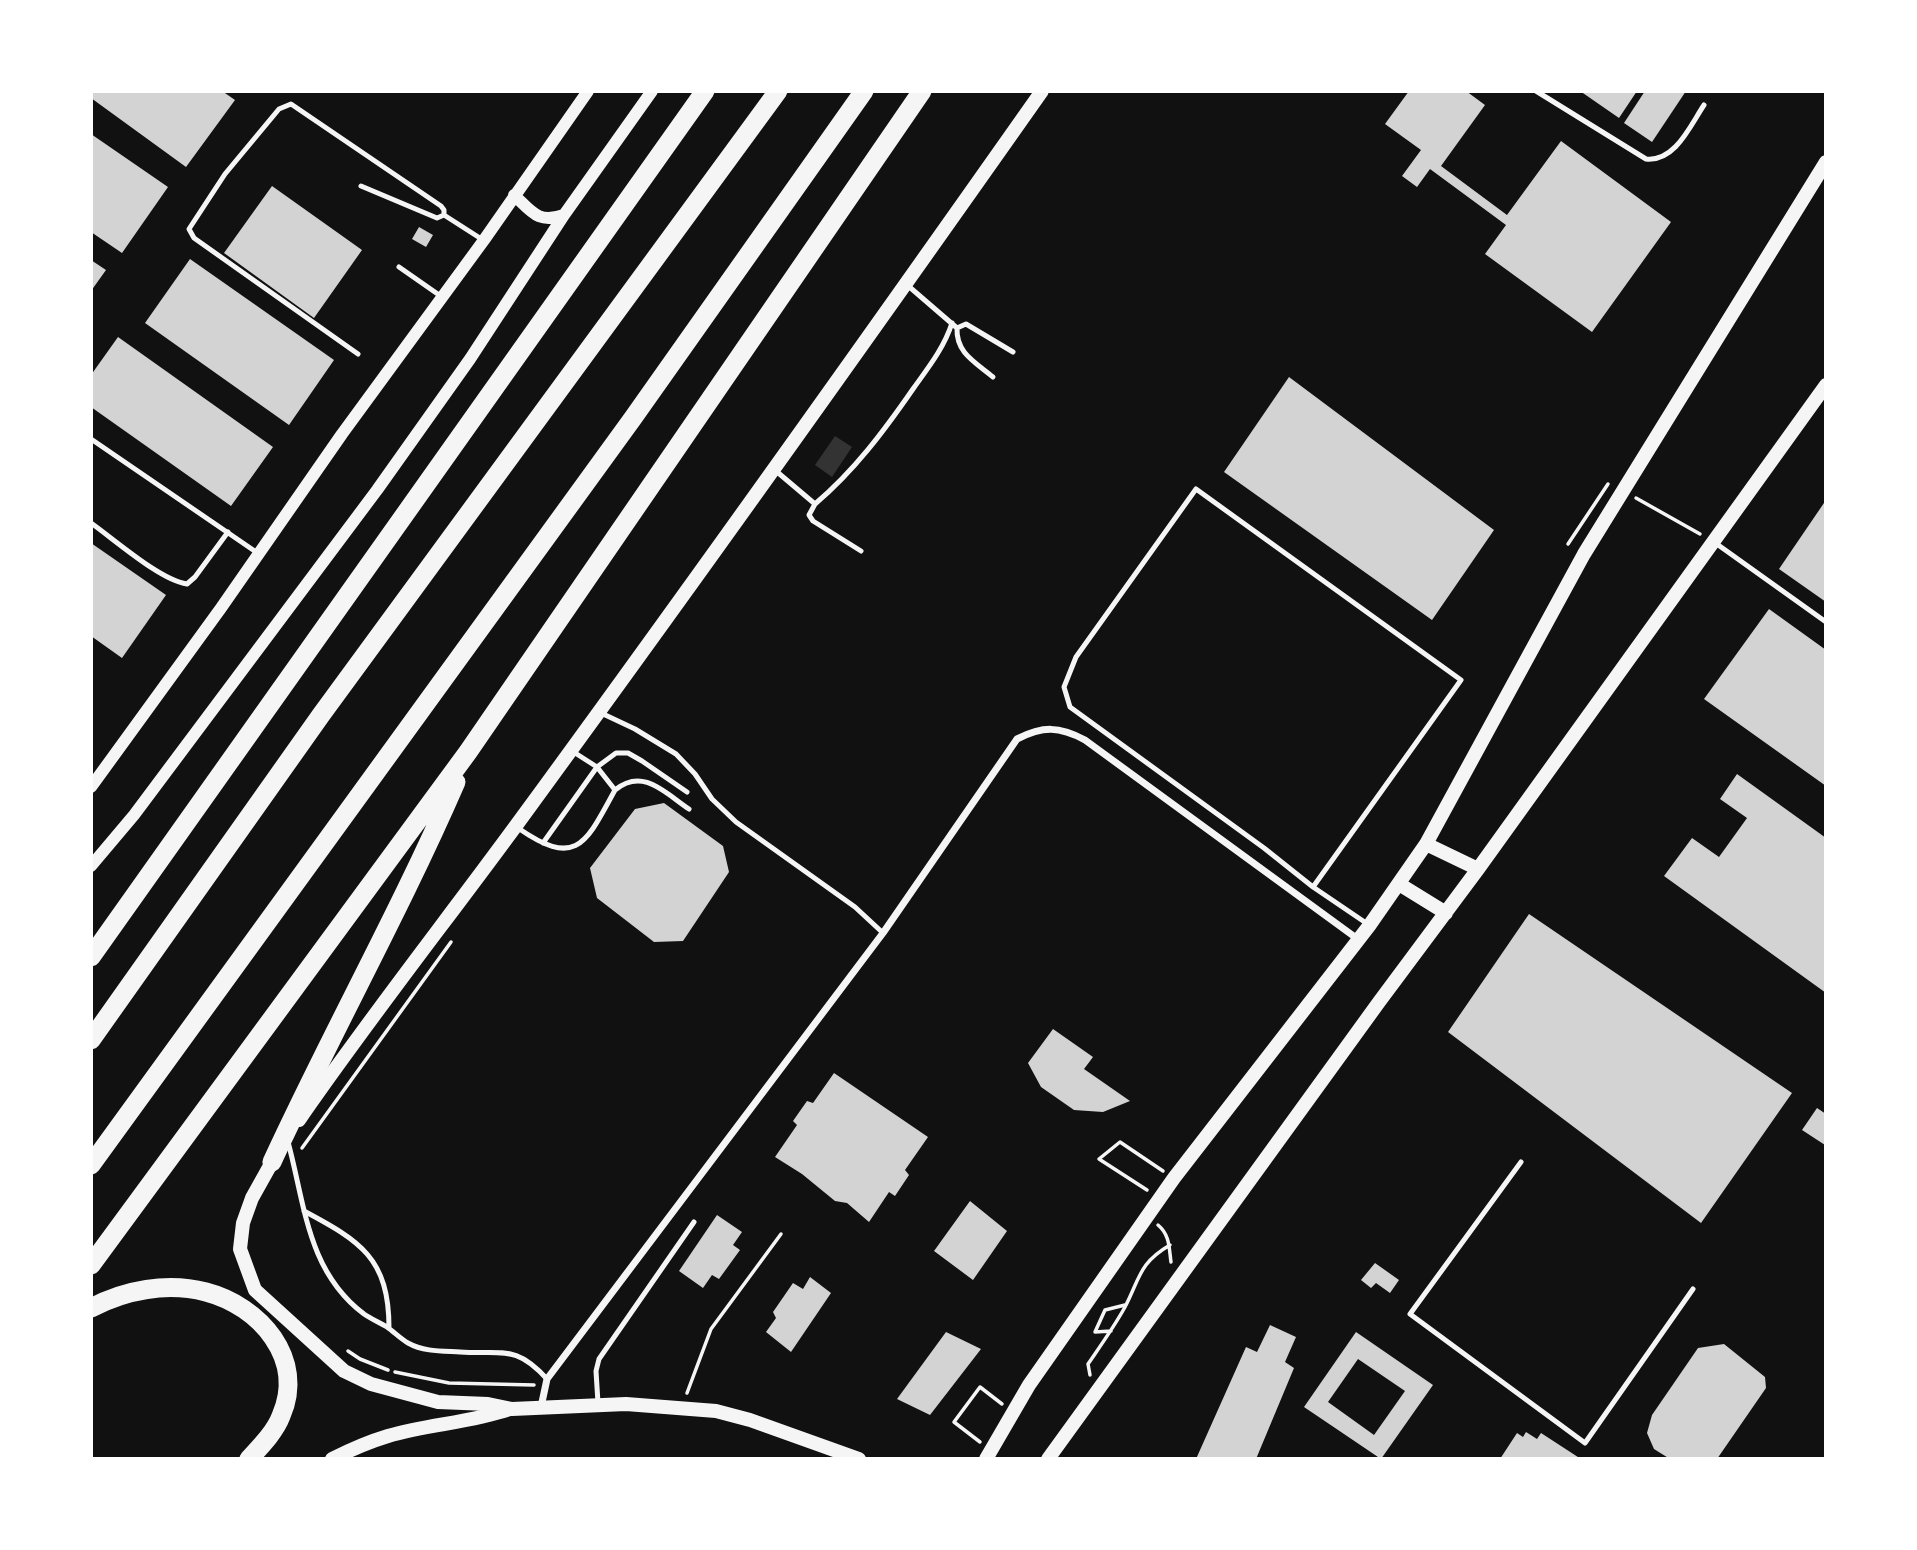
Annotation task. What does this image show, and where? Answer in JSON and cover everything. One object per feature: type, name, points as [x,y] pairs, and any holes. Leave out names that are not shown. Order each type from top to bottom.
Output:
[{"type":"highway","points":[[91,957],[705,91]]},
{"type":"highway","points":[[91,1040],[329,704],[778,91]]},
{"type":"highway","points":[[91,1165],[633,418],[864,91]]},
{"type":"highway","points":[[91,1265],[468,752],[922,91]]},
{"type":"highway","points":[[272,1162],[313,1073],[427,849],[468,752]]},
{"type":"highway","points":[[91,947],[114,925]]},
{"type":"highway","points":[[91,1308],[130,1292],[177,1288],[205,1292],[255,1315],[274,1337],[286,1362],[287,1388],[281,1416],[249,1459]]},
{"type":"main road","points":[[512,1409],[488,1404],[438,1402],[402,1394],[371,1384],[344,1371],[255,1290],[240,1249],[243,1223],[252,1198],[287,1139],[363,1030],[570,750],[1042,91]]},
{"type":"main road","points":[[985,1459],[1012,1411],[1174,1178],[1359,940],[1426,844],[1584,554],[1826,162]]},
{"type":"main road","points":[[1048,1459],[1365,1020],[1478,869],[1826,385]]},
{"type":"main road","points":[[1426,844],[1478,869]]},
{"type":"main road","points":[[1399,884],[1446,913]]},
{"type":"main road","points":[[332,1459],[389,1435],[483,1419],[512,1409],[598,1404],[716,1411],[750,1420],[859,1459]]},
{"type":"street","points":[[91,787],[588,91]]},
{"type":"street","points":[[91,866],[134,815],[377,490],[470,359],[564,215],[652,91]]},
{"type":"street","points":[[514,195],[535,215],[549,220],[564,215]]},
{"type":"street","points":[[541,1407],[547,1382],[883,933],[1017,739],[1034,731],[1055,729],[1070,732],[1085,740],[1359,940]]},
{"type":"lane","points":[[1536,91],[1646,159],[1657,160],[1674,149],[1704,105]]},
{"type":"lane","points":[[358,355],[194,238],[189,229],[225,174],[279,109],[291,104],[442,205],[444,215]]},
{"type":"lane","points":[[361,186],[437,218],[444,215]]},
{"type":"lane","points":[[444,215],[484,240]]},
{"type":"lane","points":[[399,267],[442,297]]},
{"type":"lane","points":[[906,284],[954,326],[964,353],[993,377]]},
{"type":"lane","points":[[954,326],[965,324],[1013,352]]},
{"type":"lane","points":[[861,551],[813,521],[809,515],[815,504],[837,485],[880,437],[954,326]]},
{"type":"lane","points":[[91,439],[259,554]]},
{"type":"lane","points":[[773,468],[815,504]]},
{"type":"lane","points":[[1313,887],[1461,680],[1196,489],[1076,657],[1064,687],[1070,707],[1264,848],[1313,887],[1369,926]]},
{"type":"lane","points":[[91,523],[156,570],[176,582],[187,584],[195,578],[228,532]]},
{"type":"lane","points":[[1714,542],[1826,621]]},
{"type":"lane","points":[[598,711],[676,754],[695,774],[712,799],[736,822],[855,906],[883,933]]},
{"type":"lane","points":[[570,750],[597,767],[615,790]]},
{"type":"lane","points":[[543,843],[597,767],[615,753],[628,753],[687,792]]},
{"type":"lane","points":[[515,826],[551,848],[566,850],[581,843],[615,790],[625,782],[640,780],[650,782],[689,809]]},
{"type":"lane","points":[[287,1139],[316,1254],[339,1289],[363,1313],[409,1344],[429,1350],[513,1353],[531,1362],[547,1382]]},
{"type":"lane","points":[[1521,1163],[1410,1314],[1482,1368],[1585,1443],[1693,1289]]},
{"type":"lane","points":[[304,1211],[356,1242],[375,1261],[388,1300],[389,1328]]},
{"type":"lane","points":[[598,1404],[596,1371],[599,1359],[694,1222]]},
{"type":"path","points":[[1646,505],[1714,542]]},
{"type":"path","points":[[293,1160],[455,937]]},
{"type":"path","points":[[1160,1199],[1099,1159],[1120,1142],[1174,1178]]},
{"type":"path","points":[[1147,1217],[1165,1231],[1170,1245],[1170,1261],[1181,1277]]},
{"type":"path","points":[[682,1408],[711,1329],[781,1234]]},
{"type":"path","points":[[1090,1376],[1088,1364],[1111,1331],[1138,1276],[1154,1255],[1170,1245]]},
{"type":"path","points":[[1111,1331],[1094,1332],[1105,1310],[1126,1304]]},
{"type":"path","points":[[337,1344],[360,1359],[386,1370],[449,1383],[547,1382]]},
{"type":"path","points":[[954,1422],[980,1387],[1012,1411]]},
{"type":"shaded area","points":[[835,436],[852,447],[832,477],[815,465]]},
{"type":"building","points":[[91,91],[222,91],[235,100],[186,167],[91,98]]},
{"type":"building","points":[[1409,91],[1466,91],[1485,105],[1441,166],[1507,215],[1561,141],[1671,222],[1592,332],[1485,254],[1506,225],[1430,169],[1417,187],[1402,176],[1421,150],[1385,124]]},
{"type":"building","points":[[1580,91],[1637,91],[1619,118]]},
{"type":"building","points":[[1645,91],[1686,91],[1652,142],[1624,123]]},
{"type":"building","points":[[91,134],[168,187],[122,253],[91,232]]},
{"type":"building","points":[[272,186],[362,250],[314,318],[224,253]]},
{"type":"building","points":[[419,227],[433,235],[426,247],[412,239]]},
{"type":"building","points":[[190,259],[334,360],[289,425],[145,323]]},
{"type":"building","points":[[91,260],[106,270],[91,291]]},
{"type":"building","points":[[118,337],[273,447],[231,506],[91,407],[91,375]]},
{"type":"building","points":[[1289,377],[1494,530],[1432,620],[1224,472]]},
{"type":"building","points":[[1826,500],[1826,602],[1779,569]]},
{"type":"building","points":[[91,543],[166,595],[122,658],[91,636]]},
{"type":"building","points":[[1769,609],[1826,650],[1826,786],[1704,699]]},
{"type":"building","points":[[1737,774],[1826,838],[1826,993],[1664,876],[1692,838],[1719,857],[1747,818],[1720,799]]},
{"type":"building","points":[[664,803],[723,846],[729,872],[683,941],[654,942],[597,898],[590,868],[635,809]]},
{"type":"building","points":[[1529,914],[1792,1093],[1701,1223],[1448,1032]]},
{"type":"building","points":[[1053,1029],[1093,1057],[1084,1069],[1130,1101],[1103,1112],[1074,1110],[1041,1087],[1028,1063]]},
{"type":"building","points":[[834,1073],[928,1137],[905,1170],[909,1175],[895,1196],[889,1192],[869,1222],[847,1203],[835,1201],[802,1174],[775,1157],[797,1125],[793,1121],[807,1101],[813,1103]]},
{"type":"building","points":[[1817,1108],[1826,1114],[1825,1145],[1802,1130]]},
{"type":"building","points":[[970,1201],[1007,1231],[973,1280],[934,1251]]},
{"type":"building","points":[[717,1215],[742,1232],[733,1245],[740,1250],[719,1279],[712,1275],[703,1288],[679,1271]]},
{"type":"building","points":[[1375,1263],[1399,1280],[1390,1293],[1376,1283],[1371,1288],[1361,1280]]},
{"type":"building","points":[[810,1277],[831,1293],[791,1352],[766,1332],[776,1318],[773,1312],[793,1283],[803,1289]]},
{"type":"building","points":[[1270,1325],[1296,1337],[1285,1362],[1294,1368],[1256,1459],[1196,1459],[1246,1347],[1257,1352]]},
{"type":"building","points":[[946,1332],[981,1349],[930,1415],[897,1399]]},
{"type":"building","points":[[1356,1332],[1433,1385],[1381,1459],[1304,1407]],"holes":[[[1358,1359],[1405,1391],[1374,1435],[1328,1402]]]},
{"type":"building","points":[[1724,1344],[1765,1377],[1766,1388],[1717,1459],[1670,1459],[1654,1449],[1647,1433],[1652,1415],[1698,1348]]},
{"type":"building","points":[[1526,1432],[1537,1439],[1541,1433],[1581,1459],[1500,1459],[1517,1433],[1523,1437]]}]
